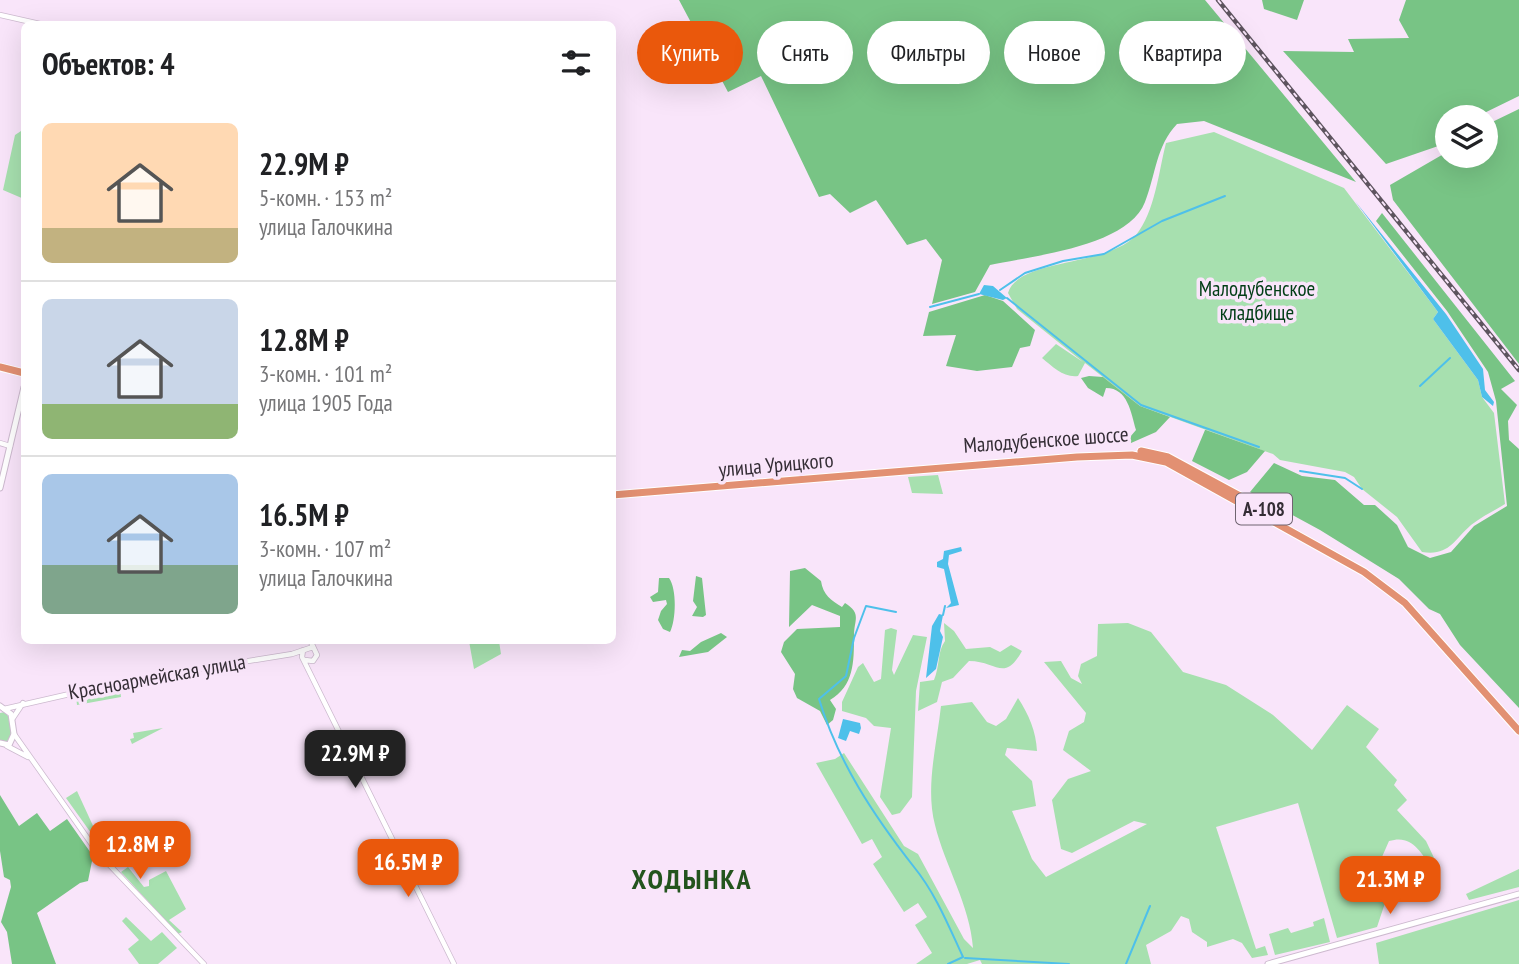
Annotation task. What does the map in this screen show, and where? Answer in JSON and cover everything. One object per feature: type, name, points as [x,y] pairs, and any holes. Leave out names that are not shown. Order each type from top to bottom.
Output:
[{"type":"highway","points":[[0,367],[21,372]]},
{"type":"highway","name":"Малодубенское шоссе","points":[[942,466],[1132,450],[1168,457],[1314,537],[1389,583],[1430,624],[1519,725]]},
{"type":"highway","name":"Малодубенское шоссе","points":[[942,466],[1132,455],[1155,458],[1178,467],[1333,553],[1386,587],[1434,634],[1519,731]]},
{"type":"highway","name":"улица Урицкого","points":[[616,493],[942,466]]},
{"type":"main road","points":[[0,488],[21,400]]},
{"type":"main road","points":[[0,751],[7,747],[14,734],[13,719],[1,708]]},
{"type":"main road","points":[[0,743],[7,747]]},
{"type":"main road","points":[[1268,964],[1519,894]]},
{"type":"street","points":[[0,15],[27,21]]},
{"type":"street","points":[[0,443],[10,446]]},
{"type":"street","points":[[306,644],[303,658],[312,671],[454,964]]},
{"type":"street","points":[[292,654],[313,646],[317,652],[312,671]]},
{"type":"street","points":[[292,654],[310,662],[315,659]]},
{"type":"street","name":"Красноармейская улица","points":[[1,708],[169,673],[292,654]]},
{"type":"street","points":[[13,719],[15,711],[23,702]]},
{"type":"street","points":[[14,734],[28,758],[98,853],[204,964]]},
{"type":"street","points":[[7,747],[28,758]]},
{"type":"green space","points":[[679,0],[1205,0],[1222,21],[1119,21],[1119,84],[1246,84],[1246,49],[1356,182],[1204,121],[1177,124],[1161,151],[1145,202],[1135,217],[1119,230],[1076,247],[990,265],[975,292],[932,304],[942,260],[926,239],[907,245],[876,200],[850,213],[830,194],[819,197],[765,84],[853,84],[853,21],[757,21],[757,78],[728,92],[724,84],[743,84],[743,21],[690,21]]},
{"type":"green space","points":[[1262,0],[1304,0],[1297,20],[1264,9]]},
{"type":"green space","points":[[1406,0],[1519,0],[1519,96],[1498,106],[1435,105],[1435,147],[1386,164],[1283,51],[1354,52],[1348,39],[1409,38],[1399,20]]},
{"type":"green space","points":[[1519,109],[1519,364],[1393,200],[1390,185],[1435,159],[1435,168],[1498,168],[1498,119]]},
{"type":"green space","points":[[21,131],[21,198],[3,190],[15,135]]},
{"type":"green space","name":"Малодубенское кладбище","points":[[1214,132],[1344,188],[1438,312],[1433,319],[1478,380],[1482,397],[1494,413],[1505,504],[1471,525],[1445,549],[1439,552],[1422,552],[1397,517],[1362,489],[1354,477],[1345,472],[1280,460],[1273,454],[1140,406],[1085,363],[1078,376],[1073,376],[1059,371],[1042,358],[1056,344],[1083,362],[1017,309],[1008,293],[1015,282],[1028,274],[1106,253],[1123,245],[1136,235],[1148,215],[1166,143]]},
{"type":"green space","points":[[1382,213],[1515,381],[1501,389],[1517,405],[1508,421],[1509,440],[1519,449],[1519,708],[1460,645],[1440,614],[1429,609],[1399,579],[1320,530],[1250,492],[1274,463],[1302,476],[1335,480],[1364,505],[1375,505],[1397,525],[1408,547],[1430,558],[1451,552],[1474,526],[1507,506],[1496,401],[1488,372],[1447,311],[1376,221]]},
{"type":"green space","points":[[985,295],[1003,301],[1035,330],[1030,346],[1020,348],[1012,367],[977,371],[946,366],[956,335],[923,336],[929,312]]},
{"type":"green space","points":[[1103,377],[1140,406],[1170,417],[1156,432],[1131,443],[1130,437],[1136,430],[1124,397],[1113,389],[1106,388],[1103,397],[1088,388],[1081,378]]},
{"type":"green space","points":[[1205,430],[1265,451],[1247,472],[1229,480],[1192,461]]},
{"type":"green space","points":[[938,475],[943,494],[912,493],[908,477]]},
{"type":"green space","points":[[805,568],[821,581],[828,597],[842,607],[845,603],[854,610],[856,617],[851,672],[844,688],[830,700],[836,709],[833,720],[827,725],[820,711],[797,698],[793,689],[795,674],[781,652],[784,642],[797,629],[840,627],[840,616],[812,605],[789,627],[790,571]]},
{"type":"green space","points":[[696,576],[702,578],[706,615],[703,617],[692,616],[697,607],[693,601]]},
{"type":"green space","points":[[659,578],[669,578],[672,583],[674,613],[670,632],[663,629],[658,620],[667,604],[666,600],[653,602],[650,597],[658,592]]},
{"type":"green space","points":[[944,623],[954,631],[966,649],[990,647],[1000,652],[1011,645],[1022,651],[1016,661],[1005,668],[969,661],[953,678],[942,682],[937,702],[918,711],[920,682],[934,680],[936,675],[945,641]]},
{"type":"green space","points":[[1128,623],[1151,632],[1183,672],[1226,685],[1273,715],[1312,750],[1347,705],[1379,729],[1366,747],[1397,780],[1394,785],[1407,800],[1397,810],[1426,841],[1436,862],[1433,868],[1409,842],[1397,839],[1389,841],[1378,866],[1386,900],[1377,927],[1337,938],[1298,803],[1216,827],[1256,949],[1265,946],[1268,955],[1252,958],[1242,943],[1233,939],[1207,947],[1207,942],[1192,932],[1189,919],[1181,916],[1171,931],[1146,945],[1151,964],[982,964],[980,960],[967,964],[916,964],[932,953],[915,925],[927,917],[918,903],[904,912],[873,864],[882,857],[872,839],[862,844],[816,763],[835,759],[844,753],[904,846],[918,854],[964,939],[973,948],[967,916],[939,840],[932,811],[931,781],[941,706],[972,702],[987,722],[996,726],[1006,719],[1018,698],[1022,704],[1029,717],[1037,751],[1007,748],[1005,755],[1032,781],[1036,806],[1012,811],[1032,859],[1046,877],[1147,824],[1134,821],[1072,853],[1061,849],[1052,800],[1068,779],[1091,771],[1063,750],[1069,731],[1084,722],[1086,713],[1044,662],[1061,661],[1071,678],[1082,684],[1078,676],[1081,664],[1097,656],[1098,624]]},
{"type":"green space","points":[[885,630],[897,630],[892,670],[894,675],[913,635],[927,637],[916,691],[912,797],[900,813],[892,815],[880,797],[891,728],[874,726],[866,718],[842,711],[842,702],[858,667],[863,663],[874,682],[881,679]]},
{"type":"green space","points":[[721,633],[727,637],[708,652],[679,657],[682,650],[690,651],[701,642]]},
{"type":"green space","points":[[470,644],[499,644],[501,654],[474,669]]},
{"type":"green space","points":[[120,688],[121,697],[77,705],[76,696]]},
{"type":"green space","points":[[5,712],[11,727],[6,743],[0,741],[0,713]]},
{"type":"green space","points":[[163,728],[132,744],[130,739],[134,738],[133,733]]},
{"type":"green space","points":[[77,791],[106,854],[66,798]]},
{"type":"green space","points":[[0,795],[19,826],[37,813],[50,831],[67,819],[93,856],[88,881],[80,883],[37,913],[56,964],[12,964],[7,932],[1,922],[11,887],[10,880],[4,877],[0,851]]},
{"type":"green space","points":[[128,867],[144,887],[149,886],[149,880],[166,871],[186,909],[169,920],[182,932],[178,934],[121,872]]},
{"type":"green space","points":[[1519,869],[1519,887],[1469,900],[1466,894]]},
{"type":"green space","points":[[1519,900],[1519,964],[1379,964],[1376,943]]},
{"type":"green space","points":[[126,917],[151,941],[162,932],[177,948],[158,964],[139,964],[128,949],[139,940],[122,921]]},
{"type":"green space","points":[[1324,918],[1330,942],[1275,955],[1269,934],[1288,928],[1291,933],[1314,926],[1313,922]]},
{"type":"water","points":[[1355,201],[1446,314],[1483,369],[1485,390],[1494,402],[1493,406],[1482,397],[1478,380],[1433,319],[1438,312]]},
{"type":"water","points":[[984,285],[993,286],[1007,298],[1003,300],[979,294]]},
{"type":"water","points":[[961,547],[962,551],[949,555],[948,564],[959,605],[946,608],[951,603],[944,569],[937,567],[937,562],[943,559],[944,551]]},
{"type":"water","points":[[939,614],[943,615],[940,631],[943,637],[936,669],[926,678],[932,626]]},
{"type":"water","points":[[843,719],[860,723],[861,728],[859,734],[850,731],[846,741],[838,738]]},
{"type":"waterway","points":[[1000,290],[1025,273],[1063,261],[1104,254],[1162,221],[1225,196]]},
{"type":"waterway","points":[[930,307],[979,294]]},
{"type":"waterway","points":[[1007,298],[1141,405],[1259,447]]},
{"type":"waterway","points":[[1420,386],[1450,358]]},
{"type":"waterway","points":[[1300,471],[1345,478],[1362,489]]},
{"type":"waterway","points":[[896,612],[866,606],[854,638],[846,676],[819,699],[836,745],[859,788],[922,877],[947,922],[963,957],[948,964]]},
{"type":"waterway","points":[[943,615],[945,606]]},
{"type":"waterway","points":[[1126,964],[1150,906]]},
{"type":"waterway","points":[[965,958],[1069,964]]},
{"type":"railway","points":[[1218,0],[1519,370]]},
{"type":"district","name":"ХОДЫНКА","points":[[692,879]]}]
